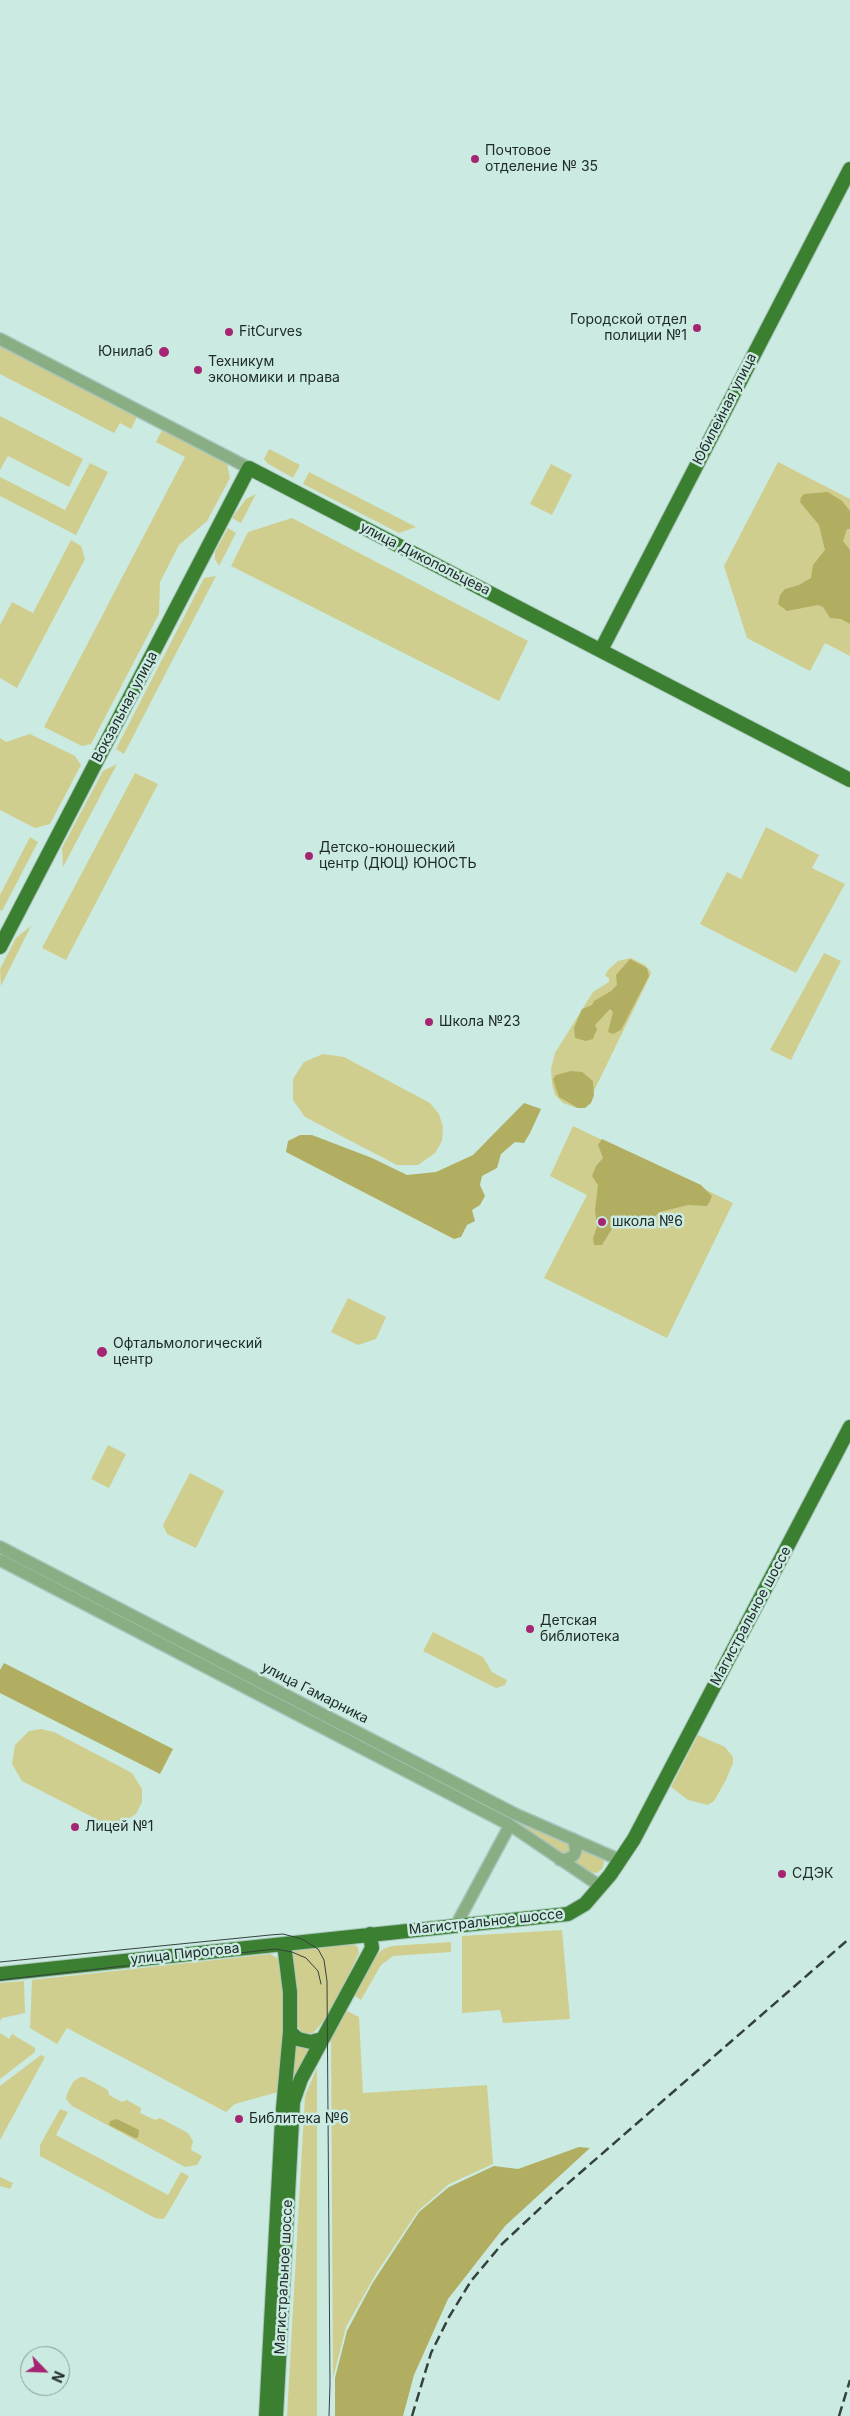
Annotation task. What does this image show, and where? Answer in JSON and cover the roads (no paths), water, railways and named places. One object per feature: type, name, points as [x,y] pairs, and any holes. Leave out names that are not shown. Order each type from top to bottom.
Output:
[{"type":"main road","name":"Юбилейная улица","points":[[600,650],[850,169]]},
{"type":"main road","name":"улица Дикопольцева","points":[[249,468],[850,780]]},
{"type":"main road","name":"Вокзальная улица","points":[[0,946],[249,468]]},
{"type":"main road","name":"Магистральное шоссе","points":[[276,2416],[293,2102],[301,2079],[372,1948],[370,1934],[568,1914],[585,1904],[634,1839],[850,1426]]},
{"type":"main road","name":"улица Пирогова","points":[[0,1974],[370,1934]]},
{"type":"main road","name":"Магистральное шоссе","points":[[266,2416],[282,2120],[290,2032],[290,1992],[284,1944]]},
{"type":"main road","points":[[290,2032],[298,2039],[311,2042],[322,2039]]},
{"type":"street","name":"улица Дикопольцева","points":[[0,338],[249,468]]},
{"type":"street","name":"улица Гамарника","points":[[0,1546],[515,1814],[620,1860]]},
{"type":"street","name":"улица Гамарника","points":[[0,1560],[510,1824],[600,1886]]},
{"type":"street","points":[[455,1926],[510,1824]]},
{"type":"street","points":[[560,1860],[574,1856],[576,1850],[573,1839]]},
{"type":"tram line","points":[[0,1962],[283,1934],[302,1939],[318,1949],[324,1960],[327,1981],[329,2416]]},
{"type":"tram line","points":[[0,1980],[275,1949],[292,1952],[306,1958],[318,1971],[321,1984]]},
{"type":"railway","points":[[412,2416],[431,2353],[449,2317],[471,2281],[502,2244],[550,2199],[850,1938]]},
{"type":"railway","points":[[839,2416],[850,2380]]},
{"type":"place","name":"Почтовое отделение № 35","points":[[475,159]]},
{"type":"place","name":"Городской отдел полиции №1","points":[[697,328]]},
{"type":"place","name":"FitCurves","points":[[229,332]]},
{"type":"place","name":"Юнилаб","points":[[164,352]]},
{"type":"place","name":"Техникум экономики и права","points":[[198,370]]},
{"type":"place","name":"Детско-юношеский центр (ДЮЦ) ЮНОСТЬ","points":[[309,856]]},
{"type":"place","name":"Школа №23","points":[[429,1022]]},
{"type":"place","name":"школа №6","points":[[602,1222]]},
{"type":"place","name":"Офтальмологический центр","points":[[102,1352]]},
{"type":"place","name":"Детская библиотека","points":[[530,1629]]},
{"type":"place","name":"Лицей №1","points":[[75,1827]]},
{"type":"place","name":"СДЭК","points":[[782,1874]]},
{"type":"place","name":"Библитека №6","points":[[239,2119]]}]
